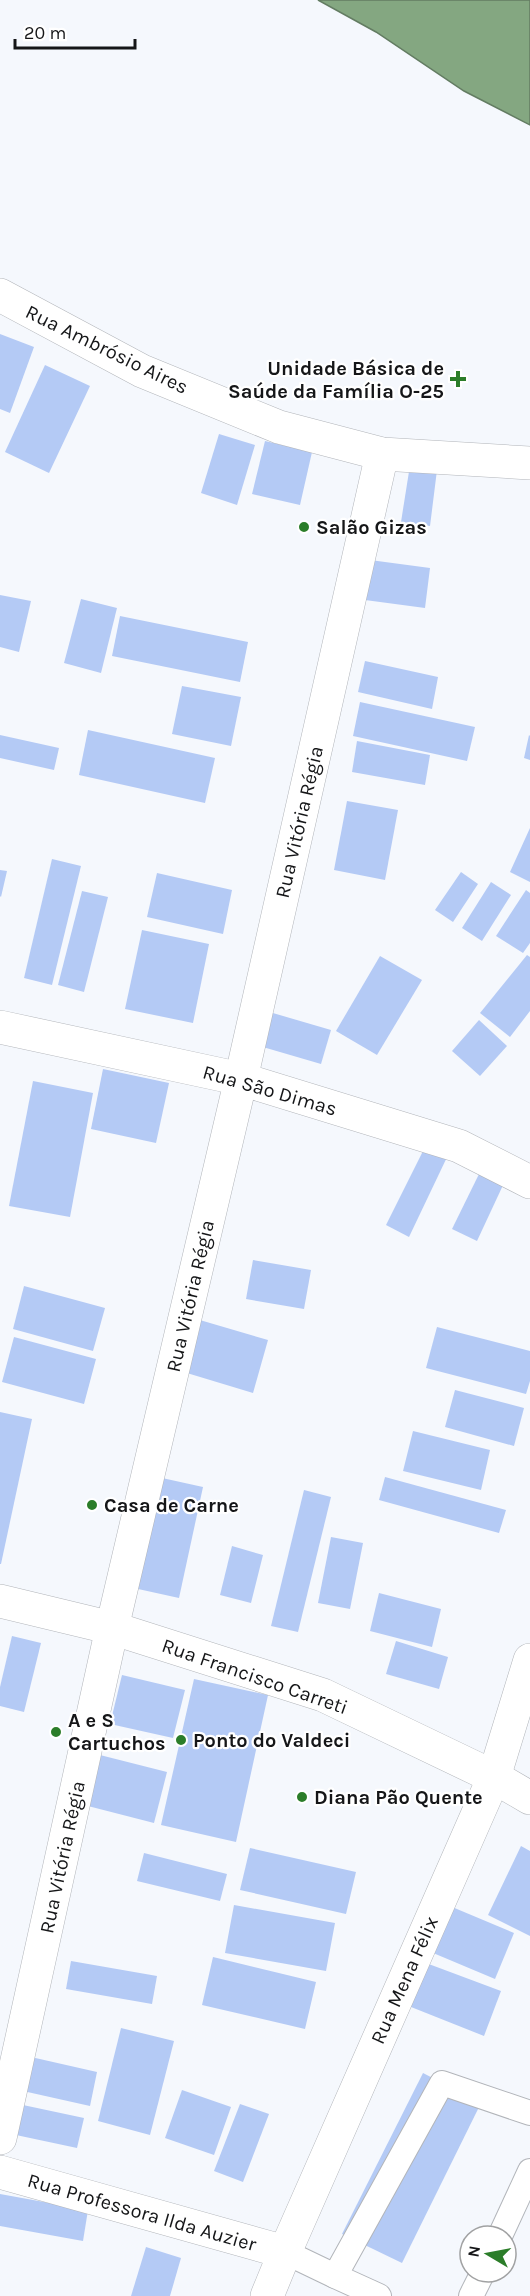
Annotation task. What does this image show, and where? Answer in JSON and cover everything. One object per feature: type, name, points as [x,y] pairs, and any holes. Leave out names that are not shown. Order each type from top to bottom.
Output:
[{"type":"street","name":"Rua Ambrósio Aires","points":[[2,305],[173,384],[279,427],[382,454],[530,463]]},
{"type":"street","name":"Rua Vitória Régia","points":[[0,2138],[112,1628],[241,1079],[382,454]]},
{"type":"street","name":"Rua São Dimas","points":[[0,1027],[241,1079],[459,1146],[530,1182]]},
{"type":"street","name":"Rua Francisco Carreti","points":[[0,1601],[112,1628],[323,1695],[494,1777],[530,1798]]},
{"type":"street","name":"Rua Mena Félix","points":[[267,2296],[494,1777],[530,1660]]},
{"type":"street","name":"Rua Professora Ilda Auzier","points":[[0,2172],[285,2252]]},
{"type":"lane","points":[[335,2276],[442,2083],[530,2113]]},
{"type":"lane","points":[[506,2224],[530,2171]]},
{"type":"lane","points":[[285,2252],[379,2296]]},
{"type":"shaded area","points":[[318,0],[530,0],[530,125],[464,91],[376,32]]},
{"type":"building","points":[[0,334],[34,347],[10,413],[0,409]]},
{"type":"building","points":[[45,365],[90,386],[49,473],[5,452]]},
{"type":"building","points":[[219,434],[255,445],[237,505],[201,493]]},
{"type":"building","points":[[265,441],[312,452],[300,505],[252,494]]},
{"type":"building","points":[[411,459],[438,462],[430,526],[401,522]]},
{"type":"building","points":[[370,560],[430,568],[425,608],[365,600]]},
{"type":"building","points":[[0,595],[31,601],[19,652],[0,647]]},
{"type":"building","points":[[81,599],[117,608],[101,673],[64,663]]},
{"type":"building","points":[[120,616],[248,642],[240,682],[112,656]]},
{"type":"building","points":[[365,661],[438,677],[432,709],[358,692]]},
{"type":"building","points":[[182,686],[241,697],[231,746],[172,734]]},
{"type":"building","points":[[360,702],[475,727],[467,761],[353,736]]},
{"type":"building","points":[[88,730],[215,758],[205,803],[79,775]]},
{"type":"building","points":[[0,735],[59,748],[54,770],[0,758]]},
{"type":"building","points":[[530,736],[530,760],[524,758]]},
{"type":"building","points":[[357,741],[430,755],[425,785],[352,772]]},
{"type":"building","points":[[347,801],[398,810],[385,880],[334,870]]},
{"type":"building","points":[[530,828],[530,882],[510,872]]},
{"type":"building","points":[[52,859],[81,866],[52,985],[24,978]]},
{"type":"building","points":[[0,870],[7,871],[1,897],[0,896]]},
{"type":"building","points":[[461,872],[478,884],[453,922],[435,910]]},
{"type":"building","points":[[157,873],[232,890],[223,934],[147,917]]},
{"type":"building","points":[[491,882],[511,895],[482,941],[462,928]]},
{"type":"building","points":[[526,890],[530,893],[530,943],[523,953],[496,936]]},
{"type":"building","points":[[82,891],[108,897],[84,992],[58,985]]},
{"type":"building","points":[[142,930],[209,944],[193,1023],[125,1009]]},
{"type":"building","points":[[527,955],[530,957],[530,1011],[510,1037],[480,1013]]},
{"type":"building","points":[[380,956],[422,980],[377,1055],[336,1031]]},
{"type":"building","points":[[266,1011],[331,1030],[321,1064],[256,1045]]},
{"type":"building","points":[[479,1020],[507,1046],[480,1076],[452,1051]]},
{"type":"building","points":[[103,1069],[169,1083],[156,1143],[91,1129]]},
{"type":"building","points":[[33,1081],[93,1093],[70,1217],[9,1206]]},
{"type":"building","points":[[427,1143],[449,1153],[409,1237],[386,1225]]},
{"type":"building","points":[[480,1172],[504,1183],[477,1241],[452,1229]]},
{"type":"building","points":[[253,1260],[311,1270],[304,1309],[246,1299]]},
{"type":"building","points":[[24,1286],[105,1308],[93,1351],[13,1329]]},
{"type":"building","points":[[193,1318],[268,1340],[253,1393],[177,1370]]},
{"type":"building","points":[[437,1327],[530,1351],[530,1381],[526,1394],[426,1368]]},
{"type":"building","points":[[14,1337],[96,1359],[84,1404],[2,1382]]},
{"type":"building","points":[[455,1390],[524,1408],[514,1446],[445,1427]]},
{"type":"building","points":[[0,1412],[32,1419],[1,1564],[0,1564]]},
{"type":"building","points":[[413,1431],[490,1450],[481,1490],[403,1471]]},
{"type":"building","points":[[153,1476],[203,1487],[179,1598],[129,1587]]},
{"type":"building","points":[[385,1477],[506,1510],[499,1533],[379,1500]]},
{"type":"building","points":[[304,1490],[331,1497],[298,1632],[271,1626]]},
{"type":"building","points":[[331,1537],[363,1543],[350,1609],[318,1603]]},
{"type":"building","points":[[232,1546],[263,1555],[251,1603],[220,1595]]},
{"type":"building","points":[[379,1593],[441,1609],[432,1647],[370,1631]]},
{"type":"building","points":[[12,1636],[41,1643],[24,1712],[0,1706],[0,1687]]},
{"type":"building","points":[[396,1641],[448,1657],[439,1689],[386,1674]]},
{"type":"building","points":[[122,1675],[185,1690],[173,1738],[110,1724]]},
{"type":"building","points":[[194,1679],[268,1695],[236,1842],[161,1825]]},
{"type":"building","points":[[96,1754],[167,1772],[154,1823],[84,1805]]},
{"type":"building","points":[[521,1846],[530,1851],[530,1936],[488,1915]]},
{"type":"building","points":[[250,1848],[356,1872],[346,1914],[240,1890]]},
{"type":"building","points":[[144,1853],[227,1874],[220,1901],[137,1881]]},
{"type":"building","points":[[445,1904],[514,1933],[495,1979],[426,1950]]},
{"type":"building","points":[[234,1905],[335,1923],[326,1971],[225,1953]]},
{"type":"building","points":[[213,1957],[316,1982],[305,2029],[202,2005]]},
{"type":"building","points":[[418,1960],[501,1991],[484,2036],[401,2003]]},
{"type":"building","points":[[71,1961],[157,1976],[152,2004],[66,1989]]},
{"type":"building","points":[[121,2028],[174,2041],[150,2135],[98,2121]]},
{"type":"building","points":[[31,2057],[97,2072],[90,2106],[23,2091]]},
{"type":"building","points":[[423,2073],[481,2103],[402,2263],[342,2234]]},
{"type":"building","points":[[182,2090],[231,2107],[214,2155],[165,2138]]},
{"type":"building","points":[[240,2104],[269,2114],[243,2182],[214,2171]]},
{"type":"building","points":[[23,2105],[84,2118],[77,2148],[16,2135]]},
{"type":"building","points":[[0,2194],[88,2210],[83,2241],[0,2226]]},
{"type":"building","points":[[146,2247],[181,2258],[170,2296],[131,2296]]},
{"type":"place","name":"Unidade Básica de Saúde da Família O-25","points":[[458,379]]},
{"type":"place","name":"Salão Gizas","points":[[304,527]]},
{"type":"place","name":"Casa de Carne","points":[[92,1505]]},
{"type":"place","name":"A e S Cartuchos","points":[[56,1732]]},
{"type":"place","name":"Ponto do Valdeci","points":[[181,1740]]},
{"type":"place","name":"Diana Pão Quente","points":[[302,1797]]}]
